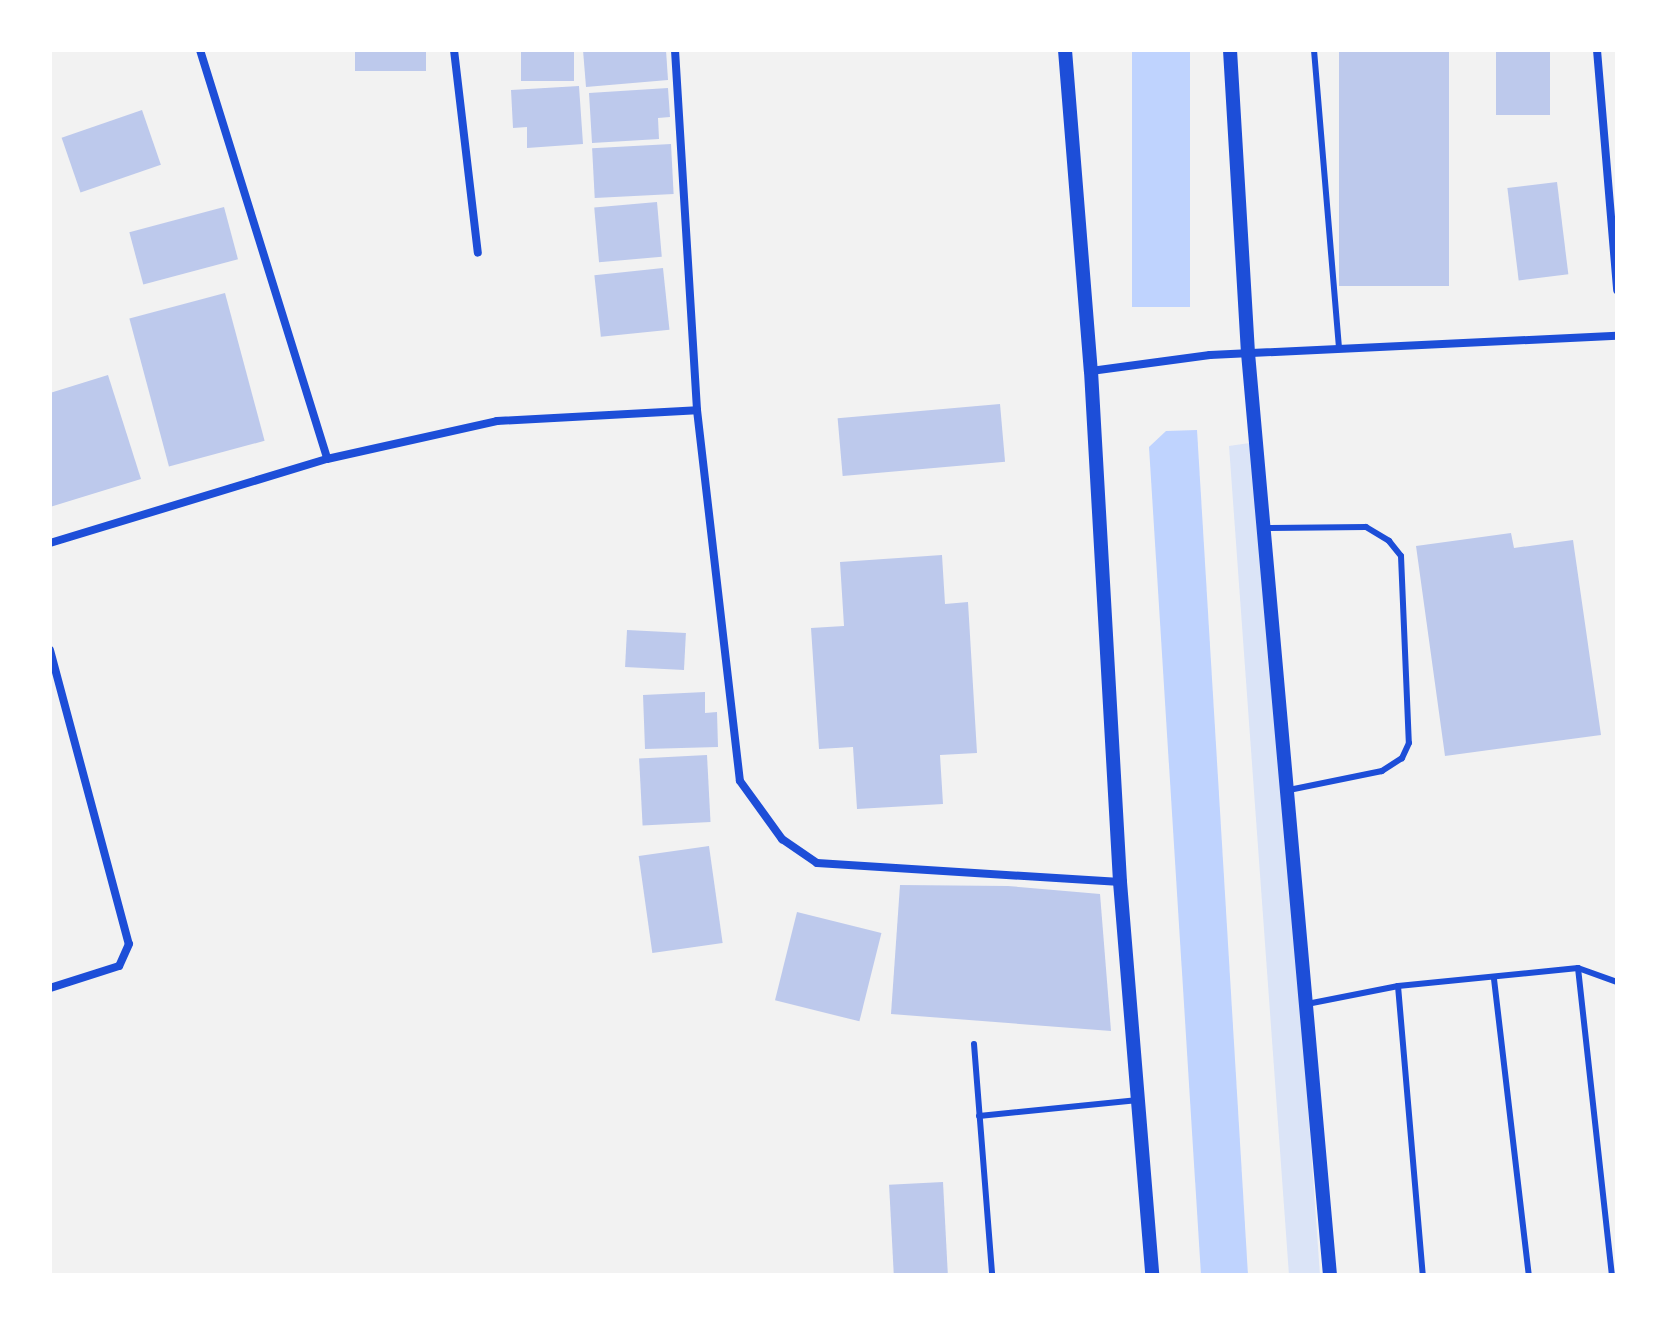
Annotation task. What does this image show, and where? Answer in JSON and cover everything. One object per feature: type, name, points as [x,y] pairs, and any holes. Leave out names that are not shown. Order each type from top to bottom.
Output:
[{"type":"street","points":[[200,50],[327,459]]},
{"type":"street","points":[[454,50],[478,253]]},
{"type":"street","points":[[675,50],[697,410],[740,781],[782,839],[817,863],[1120,882]]},
{"type":"street","points":[[1065,50],[1091,371],[1120,882],[1152,1275]]},
{"type":"street","points":[[1230,50],[1248,353],[1266,528],[1285,791],[1330,1275]]},
{"type":"street","points":[[1597,50],[1617,290]]},
{"type":"street","points":[[1091,371],[1132,363],[1210,355],[1617,336]]},
{"type":"street","points":[[50,543],[327,459],[497,421],[697,410]]},
{"type":"street","points":[[50,650],[129,944],[119,966],[50,988]]},
{"type":"lane","points":[[1314,50],[1339,349]]},
{"type":"lane","points":[[1266,528],[1366,527],[1389,541],[1401,556],[1409,743],[1406,750],[1402,758],[1382,771],[1285,791]]},
{"type":"lane","points":[[1307,1004],[1398,986],[1494,979],[1578,968],[1617,982]]},
{"type":"lane","points":[[1578,968],[1612,1275]]},
{"type":"lane","points":[[1494,979],[1529,1275]]},
{"type":"lane","points":[[1398,986],[1423,1275]]},
{"type":"lane","points":[[974,1044],[992,1275]]},
{"type":"lane","points":[[979,1116],[1138,1100]]},
{"type":"shaded area","points":[[1257,442],[1320,1275],[1289,1275],[1229,446]]},
{"type":"water","points":[[1132,50],[1190,50],[1190,307],[1132,307]]},
{"type":"water","points":[[1197,430],[1248,1275],[1201,1275],[1149,447],[1166,431]]},
{"type":"building","points":[[355,50],[426,50],[426,71],[355,71]]},
{"type":"building","points":[[521,50],[574,50],[574,81],[521,81]]},
{"type":"building","points":[[583,50],[666,50],[668,80],[586,87]]},
{"type":"building","points":[[1339,50],[1449,50],[1449,286],[1339,286]]},
{"type":"building","points":[[1496,50],[1550,50],[1550,115],[1496,115]]},
{"type":"building","points":[[579,86],[583,144],[527,148],[527,127],[513,128],[511,90]]},
{"type":"building","points":[[668,88],[670,117],[658,118],[659,139],[592,143],[589,93]]},
{"type":"building","points":[[142,110],[161,165],[81,193],[62,138]]},
{"type":"building","points":[[671,144],[674,194],[595,198],[592,148]]},
{"type":"building","points":[[1557,182],[1568,274],[1519,280],[1507,188]]},
{"type":"building","points":[[657,202],[662,257],[599,262],[594,207]]},
{"type":"building","points":[[224,207],[238,259],[143,285],[129,232]]},
{"type":"building","points":[[663,268],[669,330],[601,337],[594,275]]},
{"type":"building","points":[[225,293],[265,441],[169,466],[129,319]]},
{"type":"building","points":[[108,375],[141,479],[50,507],[50,393]]},
{"type":"building","points":[[1000,404],[1005,462],[843,476],[838,418]]},
{"type":"building","points":[[1511,533],[1514,548],[1573,540],[1601,735],[1445,756],[1416,546]]},
{"type":"building","points":[[942,555],[945,604],[968,602],[977,753],[940,755],[943,804],[857,809],[853,747],[819,749],[811,628],[844,626],[840,562]]},
{"type":"building","points":[[627,630],[686,633],[684,670],[625,667]]},
{"type":"building","points":[[705,692],[705,713],[717,712],[718,747],[645,749],[643,695]]},
{"type":"building","points":[[707,755],[711,822],[643,825],[639,759]]},
{"type":"building","points":[[709,846],[723,943],[652,953],[639,856]]},
{"type":"building","points":[[900,885],[1008,886],[1100,894],[1111,1031],[891,1014]]},
{"type":"building","points":[[797,912],[881,933],[859,1021],[775,1000]]},
{"type":"building","points":[[943,1182],[948,1275],[894,1275],[889,1185]]}]
